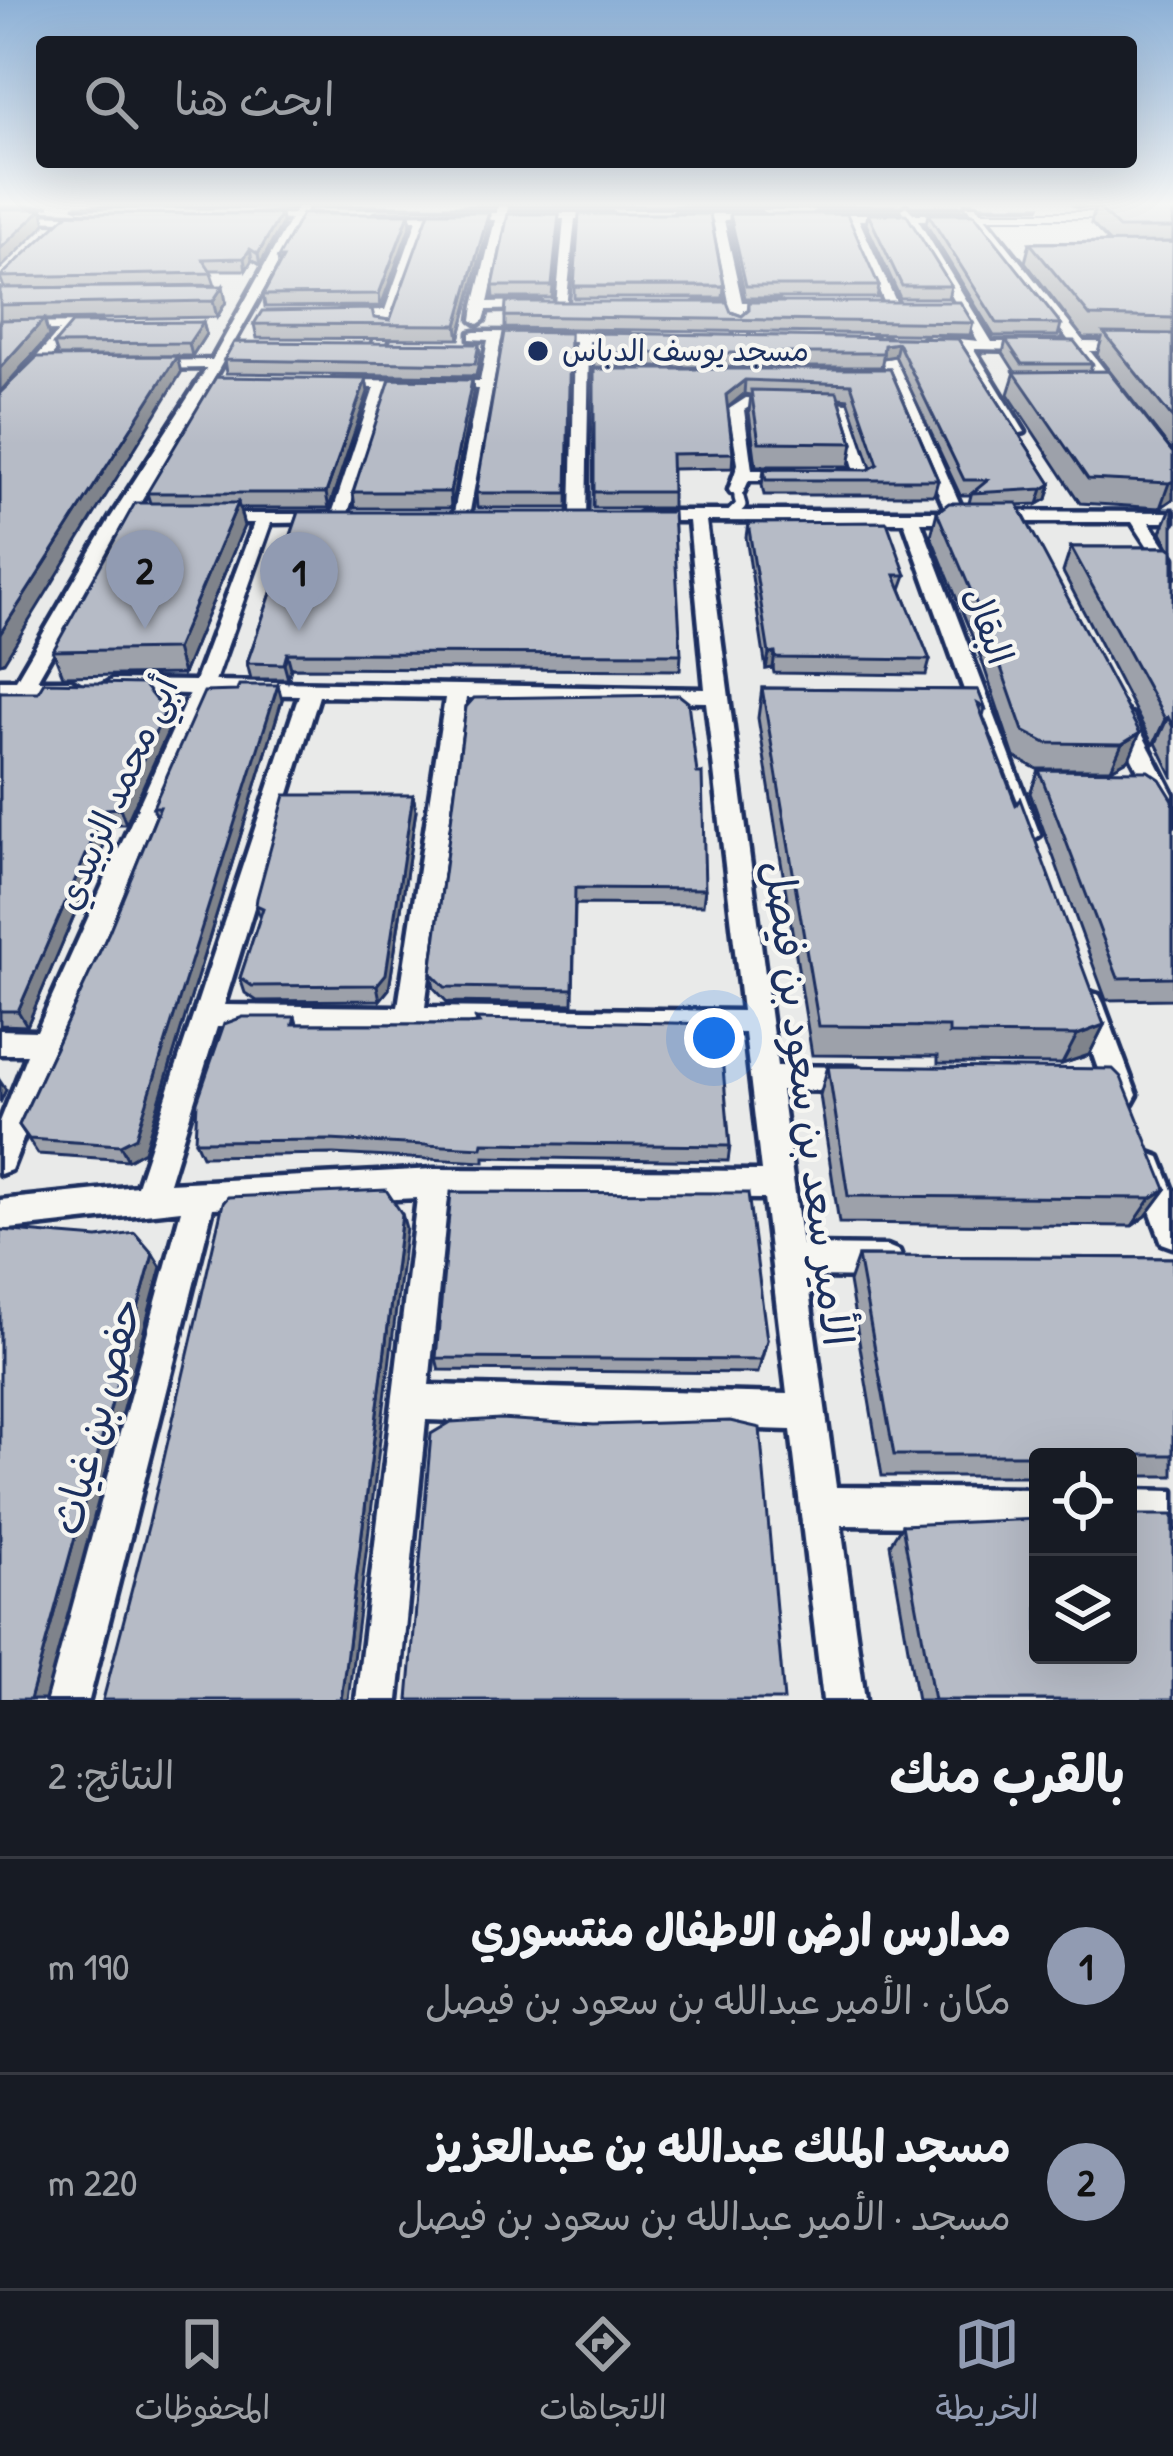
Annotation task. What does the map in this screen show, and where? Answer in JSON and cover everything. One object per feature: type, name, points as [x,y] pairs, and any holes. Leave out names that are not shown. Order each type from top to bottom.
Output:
[{"type":"street","points":[[23,686],[120,518],[228,346],[259,285]]},
{"type":"street","points":[[379,346],[398,285]]},
{"type":"street","points":[[485,285],[473,342],[647,338]]},
{"type":"street","points":[[562,305],[564,285]]},
{"type":"street","points":[[730,285],[739,338],[766,338]]},
{"type":"street","points":[[883,285],[892,306]]},
{"type":"street","points":[[948,285],[988,346]]},
{"type":"street","points":[[1033,285],[1122,402]]},
{"type":"street","points":[[232,293],[255,293]]},
{"type":"street","points":[[480,306],[584,305]]},
{"type":"street","points":[[691,306],[802,306]]},
{"type":"street","points":[[870,306],[914,306]]},
{"type":"street","points":[[326,315],[388,314]]},
{"type":"street","points":[[218,326],[263,316]]},
{"type":"street","points":[[0,408],[70,327]]},
{"type":"street","points":[[0,328],[112,327]]},
{"type":"street","points":[[580,516],[582,337]]},
{"type":"street","points":[[857,339],[901,340]]},
{"type":"street","points":[[880,339],[956,516]]},
{"type":"street","points":[[922,340],[988,346],[1173,347]]},
{"type":"street","points":[[963,341],[1023,442]]},
{"type":"street","points":[[462,518],[495,343]]},
{"type":"street","points":[[228,346],[250,346]]},
{"type":"street","points":[[357,346],[402,347]]},
{"type":"street","points":[[126,365],[214,364]]},
{"type":"street","points":[[37,365],[59,365]]},
{"type":"street","points":[[583,375],[606,375]]},
{"type":"street","points":[[873,376],[895,375]]},
{"type":"street","points":[[203,381],[226,382]]},
{"type":"street","points":[[315,383],[485,385]]},
{"type":"street","points":[[339,518],[382,384]]},
{"type":"street","points":[[1090,385],[1110,385]]},
{"type":"street","points":[[988,386],[1009,386]]},
{"type":"street","points":[[804,476],[740,482],[739,404],[843,406],[865,476],[824,476]]},
{"type":"street","points":[[1058,497],[1070,515]]},
{"type":"street","points":[[556,516],[604,516]]},
{"type":"street","points":[[627,516],[1173,517]]},
{"type":"street","name":"الأمير سعد بن سعود بن فيصل","points":[[697,516],[844,1700]]},
{"type":"street","name":"البقال","points":[[910,516],[1019,781],[1040,866]]},
{"type":"street","points":[[1020,516],[1030,536]]},
{"type":"street","points":[[1137,516],[1173,572]]},
{"type":"street","points":[[120,518],[144,518]]},
{"type":"street","points":[[192,518],[359,518]]},
{"type":"street","points":[[442,518],[486,518]]},
{"type":"street","name":"أبي محمد الزبيدي","points":[[0,1160],[202,686],[264,519]]},
{"type":"street","points":[[0,686],[716,696]]},
{"type":"street","points":[[147,1202],[311,689]]},
{"type":"street","points":[[410,1018],[456,694]]},
{"type":"street","points":[[1114,700],[1145,782],[1173,816]]},
{"type":"street","points":[[1078,974],[1105,1080],[1137,1135],[1173,1232]]},
{"type":"street","points":[[208,1016],[757,1022]]},
{"type":"street","points":[[0,1042],[46,1043]]},
{"type":"street","points":[[766,1078],[883,1079]]},
{"type":"street","points":[[0,1215],[241,1190],[434,1183],[778,1186]]},
{"type":"street","points":[[377,1700],[434,1183]]},
{"type":"street","name":"حفص بن غياث","points":[[68,1700],[201,1194]]},
{"type":"street","points":[[787,1261],[923,1262]]},
{"type":"street","points":[[407,1402],[805,1412]]},
{"type":"street","points":[[819,1506],[1029,1508]]},
{"type":"street","points":[[1137,1509],[1173,1510]]},
{"type":"lane","points":[[730,516],[741,505],[740,482]]},
{"type":"building","points":[[268,285],[382,285],[379,294],[263,295]]},
{"type":"building","points":[[403,285],[468,285],[457,325],[254,324],[262,311],[372,309],[374,318],[390,320]]},
{"type":"building","points":[[724,285],[724,286],[574,286]]},
{"type":"building","points":[[973,285],[1030,285],[1061,324],[997,323]]},
{"type":"building","points":[[1065,285],[1173,285],[1173,318],[1090,316]]},
{"type":"building","points":[[223,286],[213,301],[0,305],[0,288]]},
{"type":"building","points":[[506,302],[727,302],[731,312],[742,316],[749,302],[960,302],[973,323],[505,316]]},
{"type":"building","points":[[44,319],[0,368],[0,320]]},
{"type":"building","points":[[203,322],[189,343],[54,344],[72,323]]},
{"type":"building","points":[[504,332],[570,333],[567,493],[476,493]]},
{"type":"building","points":[[594,333],[958,339],[1051,484],[1043,489],[972,493],[988,480],[964,480],[898,343],[884,345],[883,353],[594,353]]},
{"type":"building","points":[[1104,333],[1173,334],[1173,419]]},
{"type":"building","points":[[1006,340],[1074,341],[1092,364],[1022,364]]},
{"type":"building","points":[[234,342],[479,344],[475,364],[224,360]]},
{"type":"building","points":[[177,356],[0,634],[0,393],[37,357]]},
{"type":"building","points":[[594,369],[890,369],[938,480],[766,480],[764,469],[868,470],[878,464],[851,384],[745,380],[726,395],[733,453],[671,454],[672,492],[594,492]]},
{"type":"building","points":[[1108,371],[1173,453],[1173,481],[1088,479],[1014,372]]},
{"type":"building","points":[[216,377],[366,379],[326,493],[147,493]]},
{"type":"building","points":[[390,379],[472,380],[450,492],[353,492]]},
{"type":"building","points":[[751,390],[837,392],[853,443],[759,442]]},
{"type":"building","points":[[135,503],[238,503],[176,649],[53,651]]},
{"type":"building","points":[[949,503],[1017,503],[1140,733],[1122,744],[1046,743],[1023,731],[989,633],[937,512]]},
{"type":"building","points":[[299,512],[673,512],[681,654],[287,653],[284,664],[247,663]]},
{"type":"building","points":[[887,522],[906,575],[895,575],[930,660],[776,658],[775,653],[769,654],[748,523]]},
{"type":"building","points":[[1071,547],[1173,550],[1173,727],[1165,719]]},
{"type":"building","points":[[44,682],[143,684],[165,712],[120,808],[106,809],[18,1011],[0,1011],[0,692],[38,692]]},
{"type":"building","points":[[239,685],[278,685],[136,1137],[120,1145],[29,1139],[19,1125],[109,932],[160,807],[153,807],[204,692],[237,691]]},
{"type":"building","points":[[762,688],[978,690],[985,708],[978,704],[1016,805],[1020,799],[1104,1025],[1077,1035],[819,1026]]},
{"type":"building","points":[[679,695],[688,702],[697,773],[702,773],[705,889],[575,888],[573,989],[445,987],[431,973],[466,707],[474,698]]},
{"type":"building","points":[[1039,770],[1148,771],[1160,779],[1173,800],[1173,977],[1118,978]]},
{"type":"building","points":[[285,795],[413,795],[386,974],[377,985],[252,986],[240,978],[263,908],[256,905],[257,898]]},
{"type":"building","points":[[243,1017],[295,1017],[293,1024],[479,1023],[476,1019],[719,1024],[730,1146],[483,1143],[482,1148],[329,1140],[195,1141],[197,1102],[224,1024]]},
{"type":"building","points":[[828,1066],[1113,1069],[1121,1077],[1166,1189],[1151,1198],[848,1196]]},
{"type":"building","points":[[386,1190],[402,1214],[341,1700],[103,1700],[223,1203],[228,1197]]},
{"type":"building","points":[[451,1192],[748,1193],[767,1340],[761,1360],[436,1358]]},
{"type":"building","points":[[0,1230],[98,1238],[135,1233],[153,1254],[30,1700],[0,1700]]},
{"type":"building","points":[[858,1256],[1173,1258],[1173,1455],[1137,1455],[1137,1448],[1029,1448],[1029,1455],[894,1455]]},
{"type":"building","points":[[500,1419],[594,1425],[730,1421],[760,1428],[784,1700],[408,1700],[431,1434],[451,1422]]},
{"type":"building","points":[[1137,1515],[1173,1515],[1173,1700],[934,1700],[902,1525],[1029,1519],[1029,1664],[1137,1664]]},
{"type":"place","name":"مسجد يوسف الدباس","points":[[538,351]]},
{"type":"place","name":"مسجد الملك عبدالله بن عبدالعزيز","points":[[145,629]]},
{"type":"place","name":"مدارس ارض الاطفال منتسوري","points":[[299,631]]}]
